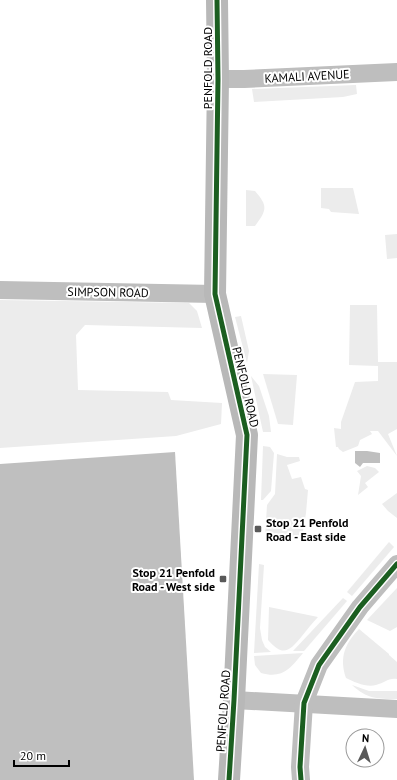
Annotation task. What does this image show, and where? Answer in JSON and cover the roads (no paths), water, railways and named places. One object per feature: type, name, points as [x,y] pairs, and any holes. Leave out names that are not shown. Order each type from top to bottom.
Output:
[{"type":"street","name":"PENFOLD ROAD","points":[[217,0],[218,79],[215,294],[247,435],[229,780]]},
{"type":"street","name":"KAMALI AVENUE","points":[[218,79],[397,72]]},
{"type":"street","name":"SIMPSON ROAD","points":[[0,290],[215,294]]},
{"type":"street","points":[[301,780],[300,767],[304,704],[319,665],[360,607],[397,564]]},
{"type":"street","points":[[234,700],[397,709]]},
{"type":"place","name":"Stop 21 Penfold Road - East side","points":[[258,529]]},
{"type":"place","name":"Stop 21 Penfold Road - West side","points":[[223,579]]}]
